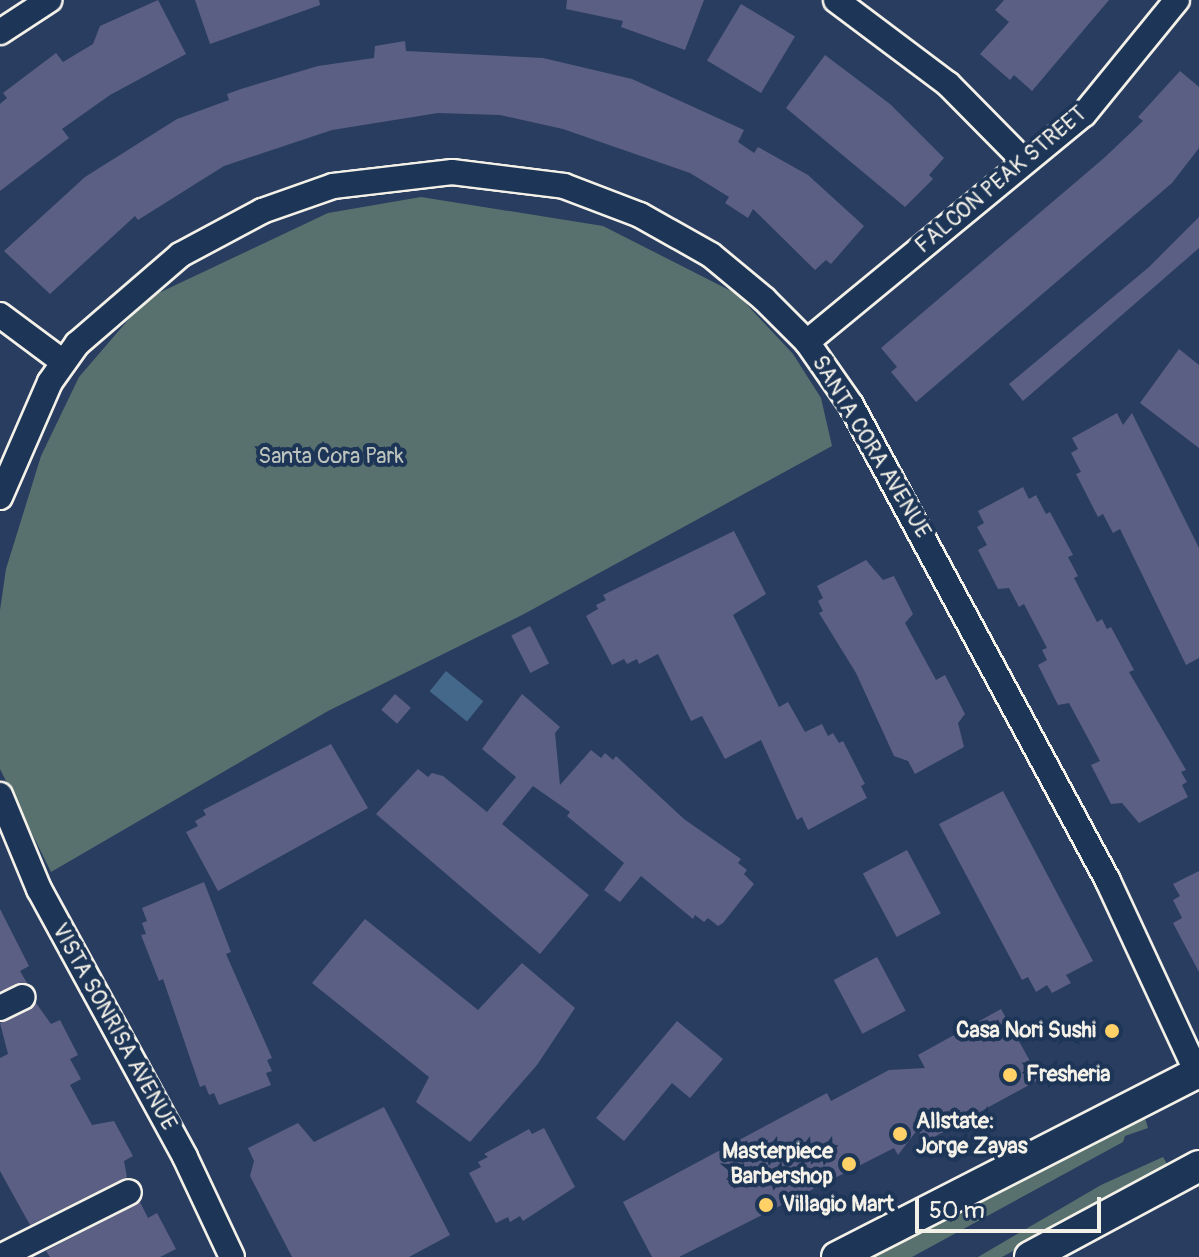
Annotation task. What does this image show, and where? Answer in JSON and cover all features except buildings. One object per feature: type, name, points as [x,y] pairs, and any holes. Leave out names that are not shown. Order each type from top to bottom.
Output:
[{"type":"main road","points":[[837,1257],[1198,1074]]},
{"type":"main road","points":[[1030,1257],[1199,1166]]},
{"type":"street","points":[[0,32],[49,0]]},
{"type":"street","points":[[836,0],[948,84],[1024,161]]},
{"type":"street","name":"FALCON PEAK STREET","points":[[807,342],[1084,114],[1177,0]]},
{"type":"street","name":"SANTA CORA AVENUE","points":[[0,497],[11,466],[63,362],[148,280],[222,229],[333,186],[452,172],[564,186],[640,215],[711,255],[807,342],[900,487],[1108,881],[1198,1074]]},
{"type":"street","points":[[0,315],[63,362]]},
{"type":"street","name":"VISTA SONRISA AVENUE","points":[[0,795],[9,849],[185,1157],[232,1257]]},
{"type":"street","points":[[0,1008],[23,997]]},
{"type":"street","points":[[0,1257],[129,1192]]},
{"type":"green space","name":"Santa Cora Park","points":[[421,197],[603,226],[737,294],[793,354],[821,398],[832,446],[524,614],[328,711],[51,872],[0,769],[0,610],[6,569],[41,456],[79,377],[146,299],[328,213]]},
{"type":"green space","points":[[1145,1118],[1148,1128],[1125,1136],[1123,1142],[912,1257],[870,1257],[1114,1129]]},
{"type":"green space","points":[[1163,1157],[1167,1164],[1155,1173],[1002,1257],[978,1257],[1101,1185]]},
{"type":"water","points":[[446,671],[483,701],[467,721],[430,691]]},
{"type":"place","name":"Casa Nori Sushi","points":[[1112,1031]]},
{"type":"place","name":"Fresheria","points":[[1010,1075]]},
{"type":"place","name":"Allstate: Jorge Zayas","points":[[900,1134]]},
{"type":"place","name":"Masterpiece Barbershop","points":[[849,1164]]},
{"type":"place","name":"Villagio Mart","points":[[766,1205]]}]
